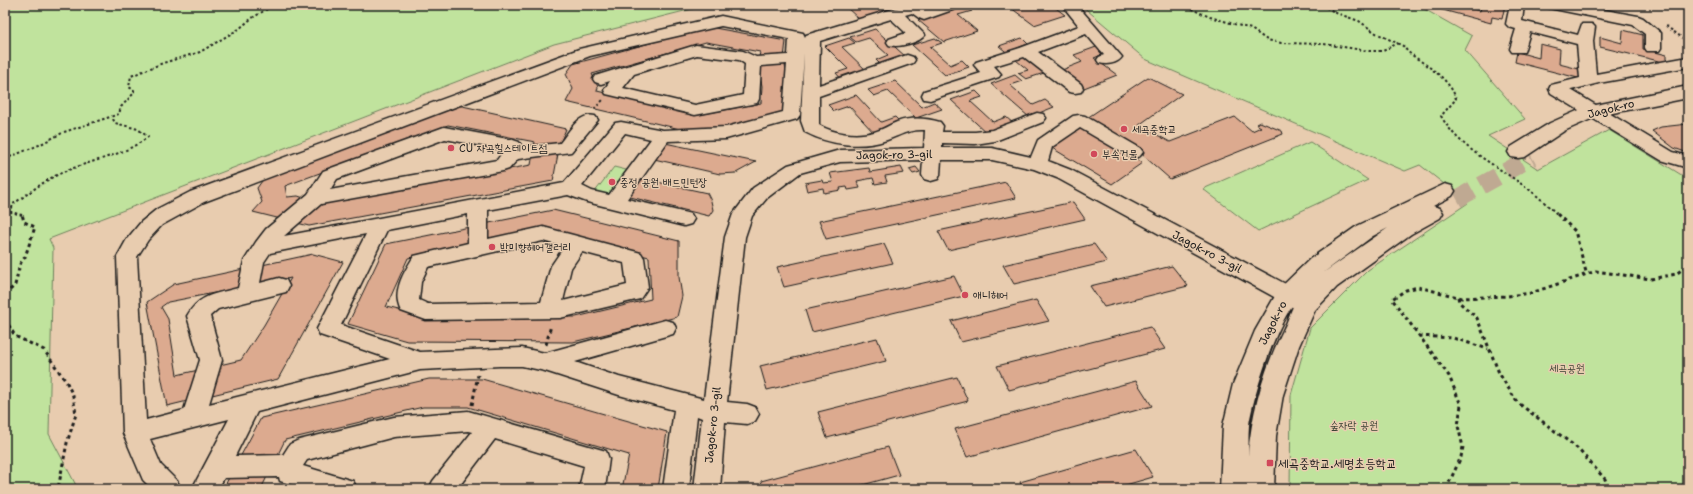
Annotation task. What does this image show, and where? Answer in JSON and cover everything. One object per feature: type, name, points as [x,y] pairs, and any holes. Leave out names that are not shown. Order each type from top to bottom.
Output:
[{"type":"main road","name":"Jagok-ro","points":[[1525,154],[1600,116],[1688,92]]},
{"type":"main road","name":"Jagok-ro","points":[[1600,116],[1688,107]]},
{"type":"main road","name":"Jagok-ro","points":[[1234,489],[1236,426],[1246,384],[1267,331],[1297,300],[1335,276],[1451,195]]},
{"type":"main road","name":"Jagok-ro","points":[[1260,489],[1263,436],[1270,395],[1287,346],[1297,300]]},
{"type":"street","points":[[931,175],[934,126],[916,124],[904,126],[874,138],[833,138],[822,135],[811,128],[812,38],[914,6],[924,15],[953,5]]},
{"type":"street","points":[[1517,5],[1514,24],[1585,41]]},
{"type":"street","points":[[1554,5],[1594,10],[1638,21],[1653,33],[1653,48]]},
{"type":"street","points":[[1062,7],[1089,27],[1114,57],[1105,60]]},
{"type":"street","points":[[1588,81],[1585,41],[1594,10]]},
{"type":"street","points":[[894,13],[917,34],[896,42]]},
{"type":"street","points":[[168,489],[152,472],[135,433],[127,257],[138,236],[160,215],[197,197],[478,90],[586,52],[721,21],[797,36],[791,115],[726,133],[663,136],[621,127],[570,188]]},
{"type":"street","points":[[1518,49],[1524,26]]},
{"type":"street","points":[[930,95],[993,74],[982,65],[1026,51],[1089,27]]},
{"type":"street","points":[[601,79],[696,50],[743,56],[753,62],[795,59]]},
{"type":"street","points":[[1026,51],[1075,88]]},
{"type":"street","points":[[811,93],[907,60]]},
{"type":"street","points":[[628,71],[612,90],[695,110],[751,99],[753,62]]},
{"type":"street","points":[[1688,62],[1588,81],[1557,89],[1667,156],[1688,162]]},
{"type":"street","points":[[512,154],[565,148],[592,114]]},
{"type":"street","points":[[933,145],[995,135],[1037,118]]},
{"type":"street","points":[[1038,164],[1044,144],[1079,120],[1134,152]]},
{"type":"street","points":[[248,294],[254,260],[273,234],[315,199],[330,175],[444,133],[513,146],[512,154],[503,165],[315,199]]},
{"type":"street","points":[[615,201],[663,136]]},
{"type":"street","name":"Jagok-ro 3-gil","points":[[707,489],[714,411],[735,237],[743,214],[760,193],[794,169],[840,156],[933,145],[992,154],[1038,164],[1064,174],[1297,300]]},
{"type":"street","points":[[263,247],[380,226],[570,188],[587,196],[615,201],[684,219]]},
{"type":"street","points":[[478,206],[478,248]]},
{"type":"street","points":[[380,226],[328,329],[420,361]]},
{"type":"street","points":[[542,234],[578,243],[634,258],[638,287],[633,293],[560,310],[551,316],[426,312],[409,305],[406,296],[420,261],[542,234]]},
{"type":"street","points":[[551,316],[561,266],[578,243]]},
{"type":"street","points":[[194,417],[211,360],[198,316],[202,310],[211,303],[279,286]]},
{"type":"street","points":[[135,433],[420,361],[500,357],[522,358],[665,328]]},
{"type":"street","points":[[546,352],[619,386],[714,411],[747,414]]},
{"type":"street","points":[[205,489],[249,404]]},
{"type":"street","points":[[676,489],[687,404]]},
{"type":"street","points":[[344,489],[289,473],[290,466],[299,451],[394,427],[468,421],[597,459],[592,489]]},
{"type":"street","points":[[442,489],[490,427]]},
{"type":"street","points":[[217,467],[290,466]]},
{"type":"path","points":[[5,159],[39,145],[64,132],[119,114],[121,107],[134,93],[134,90],[129,87],[131,76],[163,62],[200,52],[239,29],[252,18],[274,5]]},
{"type":"path","points":[[1182,5],[1210,17],[1251,28],[1267,40],[1281,43],[1324,44],[1370,51],[1383,51],[1398,43]]},
{"type":"path","points":[[1322,5],[1336,13],[1359,21],[1376,33],[1398,43],[1435,72],[1454,92],[1456,99],[1441,116],[1445,126],[1462,145],[1530,190],[1575,231],[1578,236],[1580,252],[1586,272]]},
{"type":"path","points":[[1664,24],[1688,42]]},
{"type":"path","points":[[592,114],[604,99]]},
{"type":"path","points":[[5,295],[15,285],[20,264],[25,257],[35,227],[24,222],[22,214],[11,212],[14,204],[57,175],[124,152],[135,147],[148,137],[146,133],[142,131],[114,123],[111,117]]},
{"type":"path","points":[[1450,489],[1448,485],[1461,457],[1463,447],[1458,426],[1461,405],[1449,376],[1392,299],[1406,290],[1418,287],[1458,297],[1508,296],[1531,293],[1586,272],[1596,271],[1651,279],[1663,278],[1676,274],[1688,265]]},
{"type":"path","points":[[1458,297],[1459,302],[1477,318],[1488,349],[1517,402],[1577,448],[1605,479],[1609,489]]},
{"type":"path","points":[[546,352],[551,316]]},
{"type":"path","points":[[5,319],[15,336],[44,350],[67,383],[73,396],[76,414],[67,443],[58,489]]},
{"type":"path","points":[[1419,336],[1453,338],[1488,349]]},
{"type":"path","points":[[471,408],[477,379]]},
{"type":"green space","points":[[5,5],[708,5],[554,44],[49,239],[53,248],[49,434],[78,489],[5,489]]},
{"type":"green space","points":[[1081,5],[1417,5],[1472,36],[1465,50],[1525,119],[1488,136],[1538,169],[1609,130],[1688,179],[1688,489],[1290,489],[1291,395],[1310,328],[1368,270],[1468,203],[1420,165],[1405,171],[1145,59]]},
{"type":"green space","points":[[1310,142],[1368,180],[1258,231],[1203,189]]},
{"type":"green space","name":"중정 공원 배드민턴장","points":[[614,167],[630,171],[611,197],[594,193]]},
{"type":"building","points":[[844,5],[888,5],[894,10],[860,20]]},
{"type":"building","points":[[965,5],[972,11],[958,15],[977,31],[944,42],[918,20]]},
{"type":"building","points":[[1007,5],[1052,5],[1065,15],[1034,25]]},
{"type":"building","points":[[1458,5],[1480,11],[1482,5],[1505,5],[1502,19],[1492,17],[1491,23],[1428,6]]},
{"type":"building","points":[[709,27],[786,41],[784,58],[788,86],[786,115],[697,133],[566,102],[573,89],[566,74],[573,64]],"holes":[[[706,42],[760,52],[758,62],[762,86],[761,103],[698,115],[597,91],[598,87],[592,74]]]},
{"type":"building","points":[[875,29],[906,57],[882,66],[876,60],[888,55],[869,38],[856,42],[850,37]]},
{"type":"building","points":[[1623,30],[1643,35],[1643,49],[1667,55],[1667,63],[1600,47],[1600,37],[1622,43]]},
{"type":"building","points":[[849,38],[855,43],[842,47],[867,71],[842,80],[836,73],[848,69],[825,46]]},
{"type":"building","points":[[935,38],[942,43],[930,47],[950,65],[962,60],[969,67],[945,75],[912,45]]},
{"type":"building","points":[[1022,38],[1028,44],[1017,48],[1047,72],[1026,79],[1018,73],[1028,70],[999,46]]},
{"type":"building","points":[[1540,44],[1560,49],[1559,64],[1583,70],[1582,79],[1515,62],[1517,52],[1539,58]]},
{"type":"building","points":[[1099,46],[1108,52],[1094,58],[1117,75],[1084,88],[1062,70],[1082,62],[1074,55]]},
{"type":"building","points":[[1015,75],[1022,81],[1010,85],[1033,105],[1045,100],[1054,107],[1029,117],[991,84]]},
{"type":"building","name":"세곡중학교","points":[[1148,77],[1182,94],[1139,125],[1170,142],[1235,117],[1252,131],[1261,127],[1256,124],[1260,122],[1282,131],[1283,134],[1170,179],[1137,150],[1084,120]]},
{"type":"building","points":[[895,81],[922,107],[934,102],[942,109],[916,118],[888,91],[874,96],[868,90]]},
{"type":"building","points":[[976,91],[982,97],[970,101],[993,122],[1006,117],[1014,124],[988,134],[951,100]]},
{"type":"building","points":[[856,95],[881,122],[895,117],[902,124],[875,134],[849,106],[834,111],[828,105]]},
{"type":"building","points":[[458,105],[566,129],[560,143],[553,181],[309,226],[253,212],[262,202],[257,188],[267,174]],"holes":[[[448,125],[535,142],[531,165],[322,204],[298,196],[287,197],[285,186]]]},
{"type":"building","points":[[1688,124],[1688,153],[1674,148],[1652,131],[1661,127]]},
{"type":"building","name":"부속건물","points":[[1077,125],[1142,163],[1112,184],[1047,145]]},
{"type":"building","points":[[665,143],[756,162],[736,173],[720,174],[654,159]]},
{"type":"building","points":[[901,167],[904,173],[885,176],[887,182],[875,184],[873,178],[857,181],[860,188],[848,190],[847,187],[840,188],[841,190],[824,193],[823,188],[807,191],[805,183],[822,180],[823,183],[833,182],[830,173],[869,168],[870,172]]},
{"type":"building","points":[[916,167],[920,172],[913,174],[909,169]]},
{"type":"building","points":[[639,178],[707,193],[713,210],[709,216],[626,196]]},
{"type":"building","points":[[1006,182],[1016,198],[826,239],[819,221]]},
{"type":"building","points":[[1073,202],[1085,219],[948,250],[938,231]]},
{"type":"building","points":[[553,210],[679,241],[679,277],[682,296],[677,317],[573,342],[407,341],[348,324],[386,244]],"holes":[[[546,231],[649,257],[651,299],[576,317],[424,316],[386,307],[408,258]]]},
{"type":"building","points":[[884,244],[893,263],[784,287],[777,267]]},
{"type":"building","points":[[1094,244],[1107,262],[1014,284],[1003,265]]},
{"type":"building","points":[[313,254],[343,262],[278,379],[167,406],[147,302],[174,284]],"holes":[[[291,278],[264,325],[241,360],[177,375],[168,319],[161,307],[168,302]]]},
{"type":"building","points":[[1172,266],[1188,286],[1104,307],[1090,286]]},
{"type":"building","points":[[954,276],[964,296],[812,332],[805,310]]},
{"type":"building","points":[[1036,300],[1049,321],[961,342],[951,321]]},
{"type":"building","points":[[1150,327],[1165,349],[1009,390],[997,366]]},
{"type":"building","points":[[877,338],[886,361],[767,390],[760,366]]},
{"type":"building","points":[[957,377],[968,401],[827,438],[818,412]]},
{"type":"building","points":[[429,379],[482,379],[667,432],[658,489],[622,489],[629,455],[468,407],[423,407],[285,440],[261,489],[223,489],[261,418]]},
{"type":"building","points":[[1136,381],[1152,406],[967,457],[955,429]]},
{"type":"building","points":[[888,447],[899,475],[848,489],[763,489],[761,481]]},
{"type":"building","points":[[1136,449],[1153,477],[1112,489],[1023,489],[1020,482]]},
{"type":"tunnel","points":[[1457,199],[1532,157]]},
{"type":"place","name":"세곡중학교","points":[[1124,129]]},
{"type":"place","name":"CU 자곡힐스테이트점","points":[[451,148]]},
{"type":"place","name":"부속건물","points":[[1094,154]]},
{"type":"place","name":"중정 공원 배드민턴장","points":[[612,182]]},
{"type":"place","name":"박미향헤어갤러리","points":[[492,247]]},
{"type":"place","name":"애니헤어","points":[[965,295]]},
{"type":"place","name":"세곡중학교.세명초등학교","points":[[1270,463]]},
{"type":"park label","name":"세곡공원","points":[[1567,368]]},
{"type":"park label","name":"숲자락 공원","points":[[1354,425]]}]
